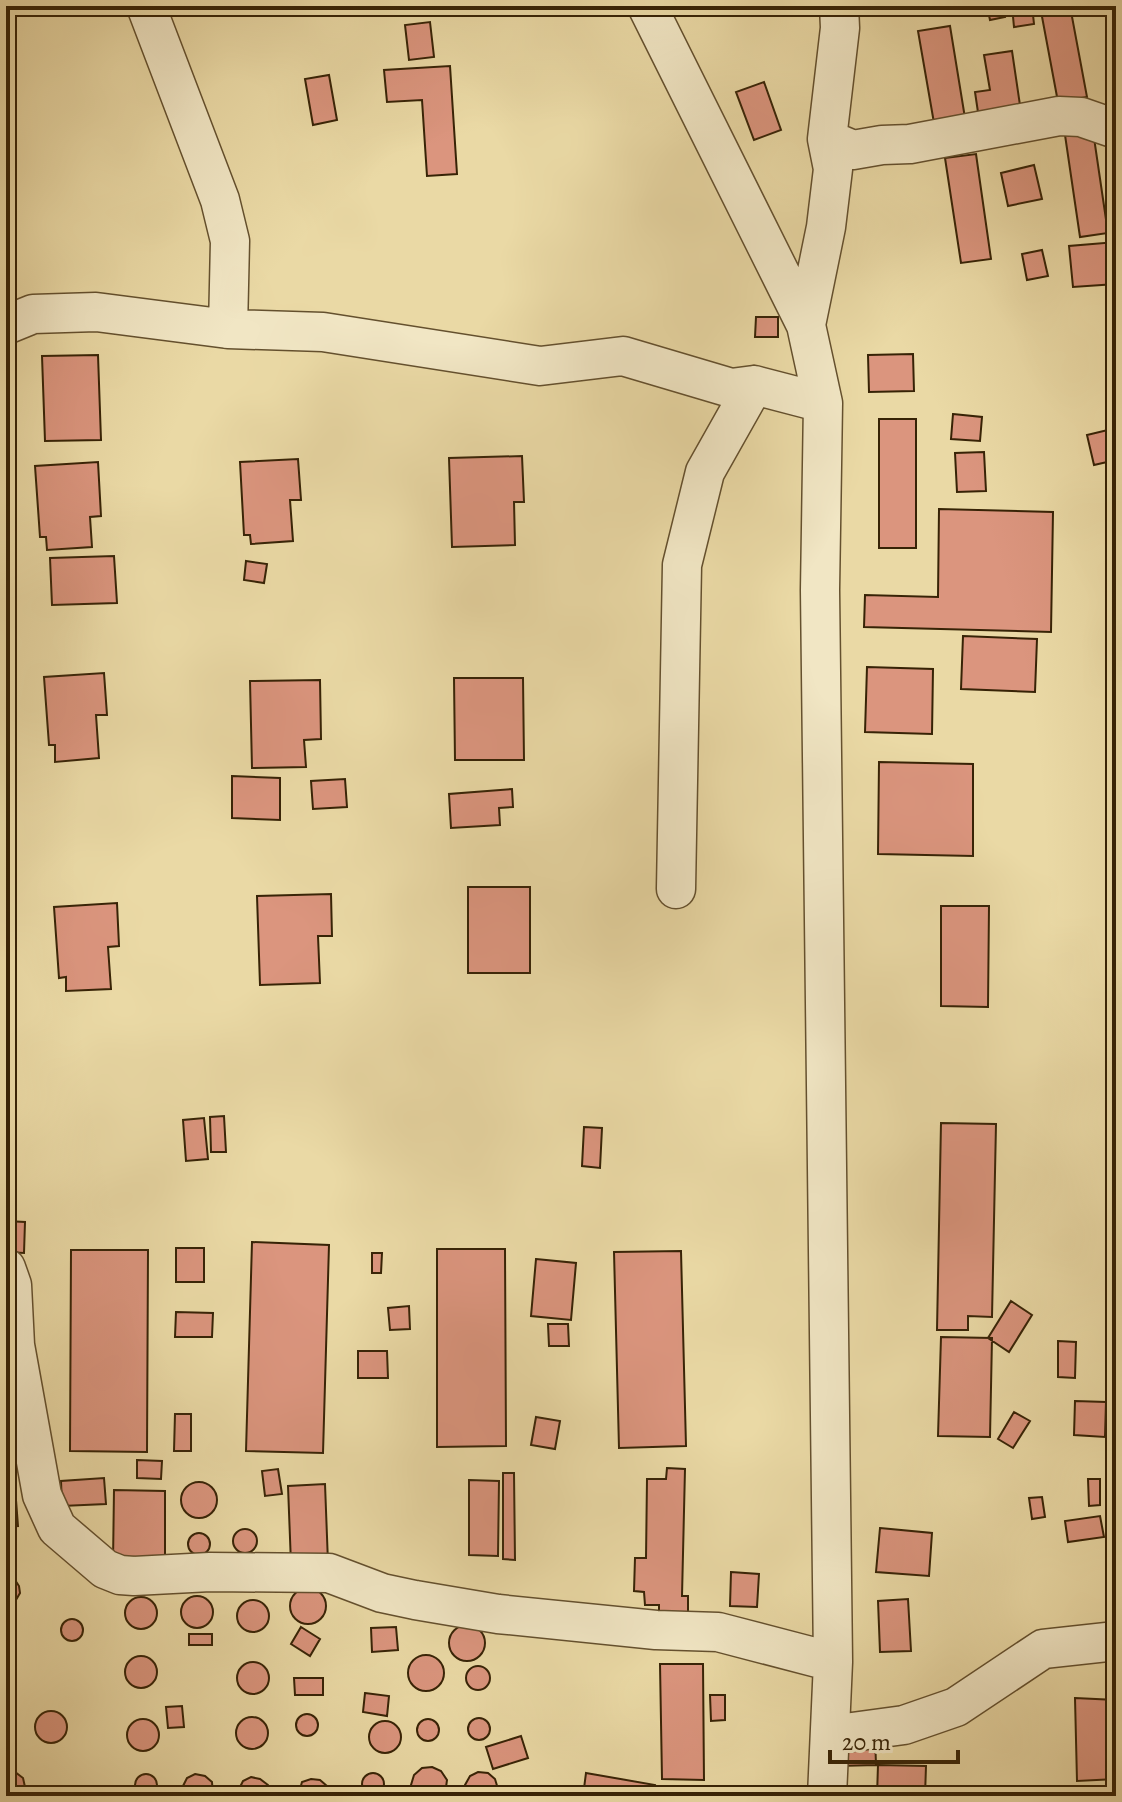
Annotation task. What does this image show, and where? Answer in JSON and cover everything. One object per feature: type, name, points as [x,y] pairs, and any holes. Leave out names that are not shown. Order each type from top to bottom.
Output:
[{"type":"street","points":[[146,6],[220,200],[230,241],[228,329]]},
{"type":"street","points":[[647,6],[806,325],[823,403],[820,590],[833,1662],[827,1796]]},
{"type":"street","points":[[806,325],[826,227],[833,169],[827,139],[840,28],[839,6]]},
{"type":"street","points":[[827,139],[853,150],[910,144],[1059,116],[1081,117],[1116,129]]},
{"type":"street","points":[[6,325],[33,314],[96,312],[228,329],[323,332],[540,366],[623,356],[731,388],[754,385],[823,403]]},
{"type":"street","points":[[676,889],[682,565],[705,472],[754,385]]},
{"type":"street","points":[[6,1268],[12,1285],[15,1345],[42,1495],[57,1528],[105,1569],[134,1576],[210,1572],[329,1573],[382,1593],[415,1600],[498,1614],[656,1630],[718,1632],[833,1662]]},
{"type":"street","points":[[830,1735],[904,1725],[956,1707],[1043,1649],[1116,1641]]},
{"type":"building","points":[[987,6],[1003,6],[1005,17],[990,20]]},
{"type":"building","points":[[1012,6],[1032,6],[1034,24],[1014,27]]},
{"type":"building","points":[[1040,6],[1070,6],[1087,97],[1058,102]]},
{"type":"building","points":[[430,22],[434,57],[409,60],[405,25]]},
{"type":"building","points":[[950,26],[965,118],[934,123],[918,31]]},
{"type":"building","points":[[1012,51],[1021,112],[979,119],[975,92],[990,90],[984,55]]},
{"type":"building","points":[[450,66],[457,174],[427,176],[422,100],[387,102],[384,70]]},
{"type":"building","points":[[329,75],[337,120],[313,125],[305,79]]},
{"type":"building","points":[[764,82],[781,130],[754,140],[736,92]]},
{"type":"building","points":[[1093,131],[1108,233],[1080,237],[1065,135]]},
{"type":"building","points":[[976,154],[991,259],[961,263],[945,158]]},
{"type":"building","points":[[1034,165],[1042,199],[1008,206],[1001,173]]},
{"type":"building","points":[[1116,242],[1116,284],[1073,287],[1069,246]]},
{"type":"building","points":[[1042,250],[1048,276],[1027,280],[1022,254]]},
{"type":"building","points":[[756,317],[778,317],[778,337],[755,337]]},
{"type":"building","points":[[913,354],[914,391],[869,392],[868,355]]},
{"type":"building","points":[[98,355],[101,440],[45,441],[42,356]]},
{"type":"building","points":[[953,414],[982,417],[980,441],[951,439]]},
{"type":"building","points":[[879,419],[916,419],[916,548],[879,548]]},
{"type":"building","points":[[1116,428],[1116,460],[1094,465],[1087,435]]},
{"type":"building","points":[[984,452],[986,491],[957,492],[955,453]]},
{"type":"building","points":[[522,456],[524,502],[514,502],[515,545],[452,547],[449,458]]},
{"type":"building","points":[[298,459],[301,500],[290,500],[293,541],[251,544],[250,535],[244,535],[240,462]]},
{"type":"building","points":[[98,462],[101,516],[90,517],[92,547],[47,550],[46,537],[40,537],[35,466]]},
{"type":"building","points":[[939,509],[1053,512],[1051,632],[864,627],[865,595],[938,597]]},
{"type":"building","points":[[114,556],[117,603],[52,605],[50,558]]},
{"type":"building","points":[[246,561],[267,564],[264,583],[244,580]]},
{"type":"building","points":[[963,636],[1037,639],[1035,692],[961,689]]},
{"type":"building","points":[[867,667],[933,669],[932,734],[865,732]]},
{"type":"building","points":[[104,673],[107,715],[96,715],[99,758],[55,762],[55,745],[49,745],[44,677]]},
{"type":"building","points":[[454,678],[523,678],[524,760],[455,760]]},
{"type":"building","points":[[320,680],[321,739],[304,740],[306,767],[252,768],[250,681]]},
{"type":"building","points":[[6,681],[9,681],[12,716],[6,716]]},
{"type":"building","points":[[879,762],[973,764],[973,856],[878,854]]},
{"type":"building","points":[[232,776],[280,778],[280,820],[232,818]]},
{"type":"building","points":[[345,779],[347,807],[313,809],[311,781]]},
{"type":"building","points":[[512,789],[513,807],[499,808],[500,825],[451,828],[449,794]]},
{"type":"building","points":[[468,887],[530,887],[530,973],[468,973]]},
{"type":"building","points":[[331,894],[332,936],[318,936],[320,983],[260,985],[257,896]]},
{"type":"building","points":[[117,903],[119,946],[108,947],[111,989],[66,991],[66,977],[59,978],[54,907]]},
{"type":"building","points":[[941,906],[989,906],[988,1007],[941,1006]]},
{"type":"building","points":[[224,1116],[226,1152],[211,1152],[210,1117]]},
{"type":"building","points":[[204,1118],[208,1159],[186,1161],[183,1120]]},
{"type":"building","points":[[941,1123],[996,1124],[992,1317],[968,1316],[968,1330],[937,1330]]},
{"type":"building","points":[[584,1127],[602,1128],[600,1168],[582,1166]]},
{"type":"building","points":[[6,1221],[25,1222],[24,1253],[6,1252]]},
{"type":"building","points":[[252,1242],[329,1245],[323,1453],[246,1451]]},
{"type":"building","points":[[176,1248],[204,1248],[204,1282],[176,1282]]},
{"type":"building","points":[[437,1249],[505,1249],[506,1446],[437,1447]]},
{"type":"building","points":[[71,1250],[148,1250],[147,1452],[70,1451]]},
{"type":"building","points":[[681,1251],[686,1446],[619,1448],[614,1252]]},
{"type":"building","points":[[372,1253],[382,1253],[381,1273],[372,1273]]},
{"type":"building","points":[[536,1259],[576,1263],[571,1320],[531,1316]]},
{"type":"building","points":[[1011,1301],[1032,1315],[1009,1352],[988,1338]]},
{"type":"building","points":[[409,1306],[410,1329],[390,1330],[388,1308]]},
{"type":"building","points":[[176,1312],[213,1313],[212,1337],[175,1337]]},
{"type":"building","points":[[548,1324],[568,1324],[569,1346],[549,1346]]},
{"type":"building","points":[[941,1337],[992,1338],[990,1437],[938,1436]]},
{"type":"building","points":[[1058,1341],[1076,1342],[1075,1378],[1058,1377]]},
{"type":"building","points":[[358,1351],[387,1351],[388,1378],[358,1378]]},
{"type":"building","points":[[1075,1401],[1106,1402],[1105,1437],[1074,1435]]},
{"type":"building","points":[[1014,1412],[1030,1421],[1013,1448],[998,1439]]},
{"type":"building","points":[[175,1414],[191,1414],[191,1451],[174,1451]]},
{"type":"building","points":[[536,1417],[560,1421],[555,1449],[531,1445]]},
{"type":"building","points":[[137,1460],[162,1461],[161,1479],[137,1478]]},
{"type":"building","points":[[667,1468],[685,1469],[682,1596],[688,1596],[688,1624],[659,1623],[659,1605],[645,1605],[644,1592],[634,1591],[635,1558],[646,1558],[647,1479],[666,1479]]},
{"type":"building","points":[[278,1469],[282,1494],[265,1496],[262,1471]]},
{"type":"building","points":[[503,1473],[514,1473],[515,1560],[503,1559]]},
{"type":"building","points":[[104,1478],[106,1504],[62,1506],[61,1481]]},
{"type":"building","points":[[1088,1479],[1100,1479],[1100,1505],[1089,1506]]},
{"type":"building","points":[[469,1480],[499,1481],[498,1556],[469,1555]]},
{"type":"building","points":[[199,1482],[212,1487],[217,1500],[212,1513],[199,1518],[186,1513],[181,1500],[186,1487]]},
{"type":"building","points":[[325,1484],[328,1563],[291,1564],[288,1486]]},
{"type":"building","points":[[114,1490],[165,1491],[165,1564],[113,1562]]},
{"type":"building","points":[[1042,1497],[1045,1517],[1032,1519],[1029,1498]]},
{"type":"building","points":[[16,1500],[18,1526],[6,1527],[6,1501]]},
{"type":"building","points":[[1100,1516],[1104,1537],[1068,1542],[1065,1521]]},
{"type":"building","points":[[880,1528],[932,1533],[929,1576],[876,1572]]},
{"type":"building","points":[[245,1529],[253,1533],[257,1541],[253,1549],[245,1553],[237,1549],[233,1541],[237,1533]]},
{"type":"building","points":[[195,1533],[203,1533],[210,1544],[203,1555],[195,1555],[188,1548],[188,1540]]},
{"type":"building","points":[[1108,1568],[1116,1568],[1116,1606],[1111,1606]]},
{"type":"building","points":[[731,1572],[759,1574],[757,1607],[730,1606]]},
{"type":"building","points":[[6,1579],[15,1580],[19,1586],[20,1593],[16,1600],[6,1601]]},
{"type":"building","points":[[308,1588],[320,1594],[326,1606],[320,1618],[308,1624],[296,1618],[290,1606],[296,1594]]},
{"type":"building","points":[[197,1596],[208,1601],[213,1612],[208,1623],[197,1628],[186,1623],[181,1612],[186,1601]]},
{"type":"building","points":[[141,1597],[152,1602],[157,1613],[152,1624],[141,1629],[130,1624],[125,1613],[130,1602]]},
{"type":"building","points":[[908,1599],[911,1651],[880,1652],[878,1601]]},
{"type":"building","points":[[253,1600],[264,1605],[269,1616],[264,1627],[253,1632],[242,1627],[237,1616],[242,1605]]},
{"type":"building","points":[[68,1619],[76,1619],[83,1630],[76,1641],[68,1641],[61,1634],[61,1626]]},
{"type":"building","points":[[467,1625],[479,1631],[485,1643],[479,1655],[467,1661],[455,1655],[449,1643],[455,1631]]},
{"type":"building","points":[[301,1627],[320,1639],[310,1656],[291,1644]]},
{"type":"building","points":[[396,1627],[398,1650],[372,1652],[371,1628]]},
{"type":"building","points":[[189,1634],[212,1634],[212,1645],[189,1645]]},
{"type":"building","points":[[426,1655],[439,1660],[444,1673],[439,1686],[426,1691],[413,1686],[408,1673],[413,1660]]},
{"type":"building","points":[[141,1656],[152,1661],[157,1672],[152,1683],[141,1688],[130,1683],[125,1672],[130,1661]]},
{"type":"building","points":[[253,1662],[264,1667],[269,1678],[264,1689],[253,1694],[242,1689],[237,1678],[242,1667]]},
{"type":"building","points":[[660,1664],[703,1664],[704,1780],[662,1779]]},
{"type":"building","points":[[478,1666],[486,1670],[490,1678],[486,1686],[478,1690],[470,1686],[466,1678],[470,1670]]},
{"type":"building","points":[[294,1678],[323,1678],[323,1695],[295,1695]]},
{"type":"building","points":[[365,1693],[389,1696],[387,1716],[363,1712]]},
{"type":"building","points":[[710,1695],[725,1695],[725,1720],[711,1721]]},
{"type":"building","points":[[1075,1698],[1116,1700],[1116,1779],[1077,1781]]},
{"type":"building","points":[[182,1706],[184,1727],[168,1728],[166,1707]]},
{"type":"building","points":[[51,1711],[62,1716],[67,1727],[62,1738],[51,1743],[40,1738],[35,1727],[40,1716]]},
{"type":"building","points":[[303,1714],[311,1714],[318,1725],[311,1736],[303,1736],[296,1729],[296,1721]]},
{"type":"building","points":[[252,1717],[263,1722],[268,1733],[263,1744],[252,1749],[241,1744],[236,1733],[241,1722]]},
{"type":"building","points":[[479,1718],[487,1721],[490,1729],[487,1737],[479,1740],[471,1737],[468,1729],[471,1721]]},
{"type":"building","points":[[143,1719],[154,1724],[159,1735],[154,1746],[143,1751],[132,1746],[127,1735],[132,1724]]},
{"type":"building","points":[[428,1719],[436,1722],[439,1730],[436,1738],[428,1741],[420,1738],[417,1730],[420,1722]]},
{"type":"building","points":[[385,1721],[397,1725],[401,1737],[397,1749],[385,1753],[373,1749],[369,1737],[373,1725]]},
{"type":"building","points":[[875,1735],[876,1765],[838,1766],[838,1736]]},
{"type":"building","points":[[521,1736],[528,1758],[493,1769],[486,1747]]},
{"type":"building","points":[[878,1765],[926,1766],[925,1796],[877,1796]]},
{"type":"building","points":[[432,1767],[441,1771],[447,1780],[445,1795],[415,1796],[411,1785],[414,1775],[422,1768]]},
{"type":"building","points":[[6,1770],[23,1778],[25,1787],[21,1796],[6,1796]]},
{"type":"building","points":[[478,1772],[488,1773],[495,1779],[498,1789],[495,1796],[467,1795],[465,1785],[470,1776]]},
{"type":"building","points":[[369,1773],[377,1773],[384,1784],[377,1795],[369,1795],[362,1788],[362,1780]]},
{"type":"building","points":[[586,1773],[655,1785],[654,1796],[583,1796]]},
{"type":"building","points":[[142,1774],[150,1774],[157,1785],[150,1796],[142,1796],[135,1789],[135,1781]]},
{"type":"building","points":[[195,1774],[205,1776],[212,1782],[213,1796],[183,1796],[182,1788],[187,1778]]},
{"type":"building","points":[[251,1777],[268,1785],[270,1796],[238,1796],[243,1781]]},
{"type":"building","points":[[320,1780],[327,1786],[329,1796],[298,1796],[302,1782]]},
{"type":"building","points":[[1051,1787],[1051,1796],[941,1796],[941,1788]]},
{"type":"building","points":[[663,1789],[713,1790],[713,1796],[663,1796]]}]
